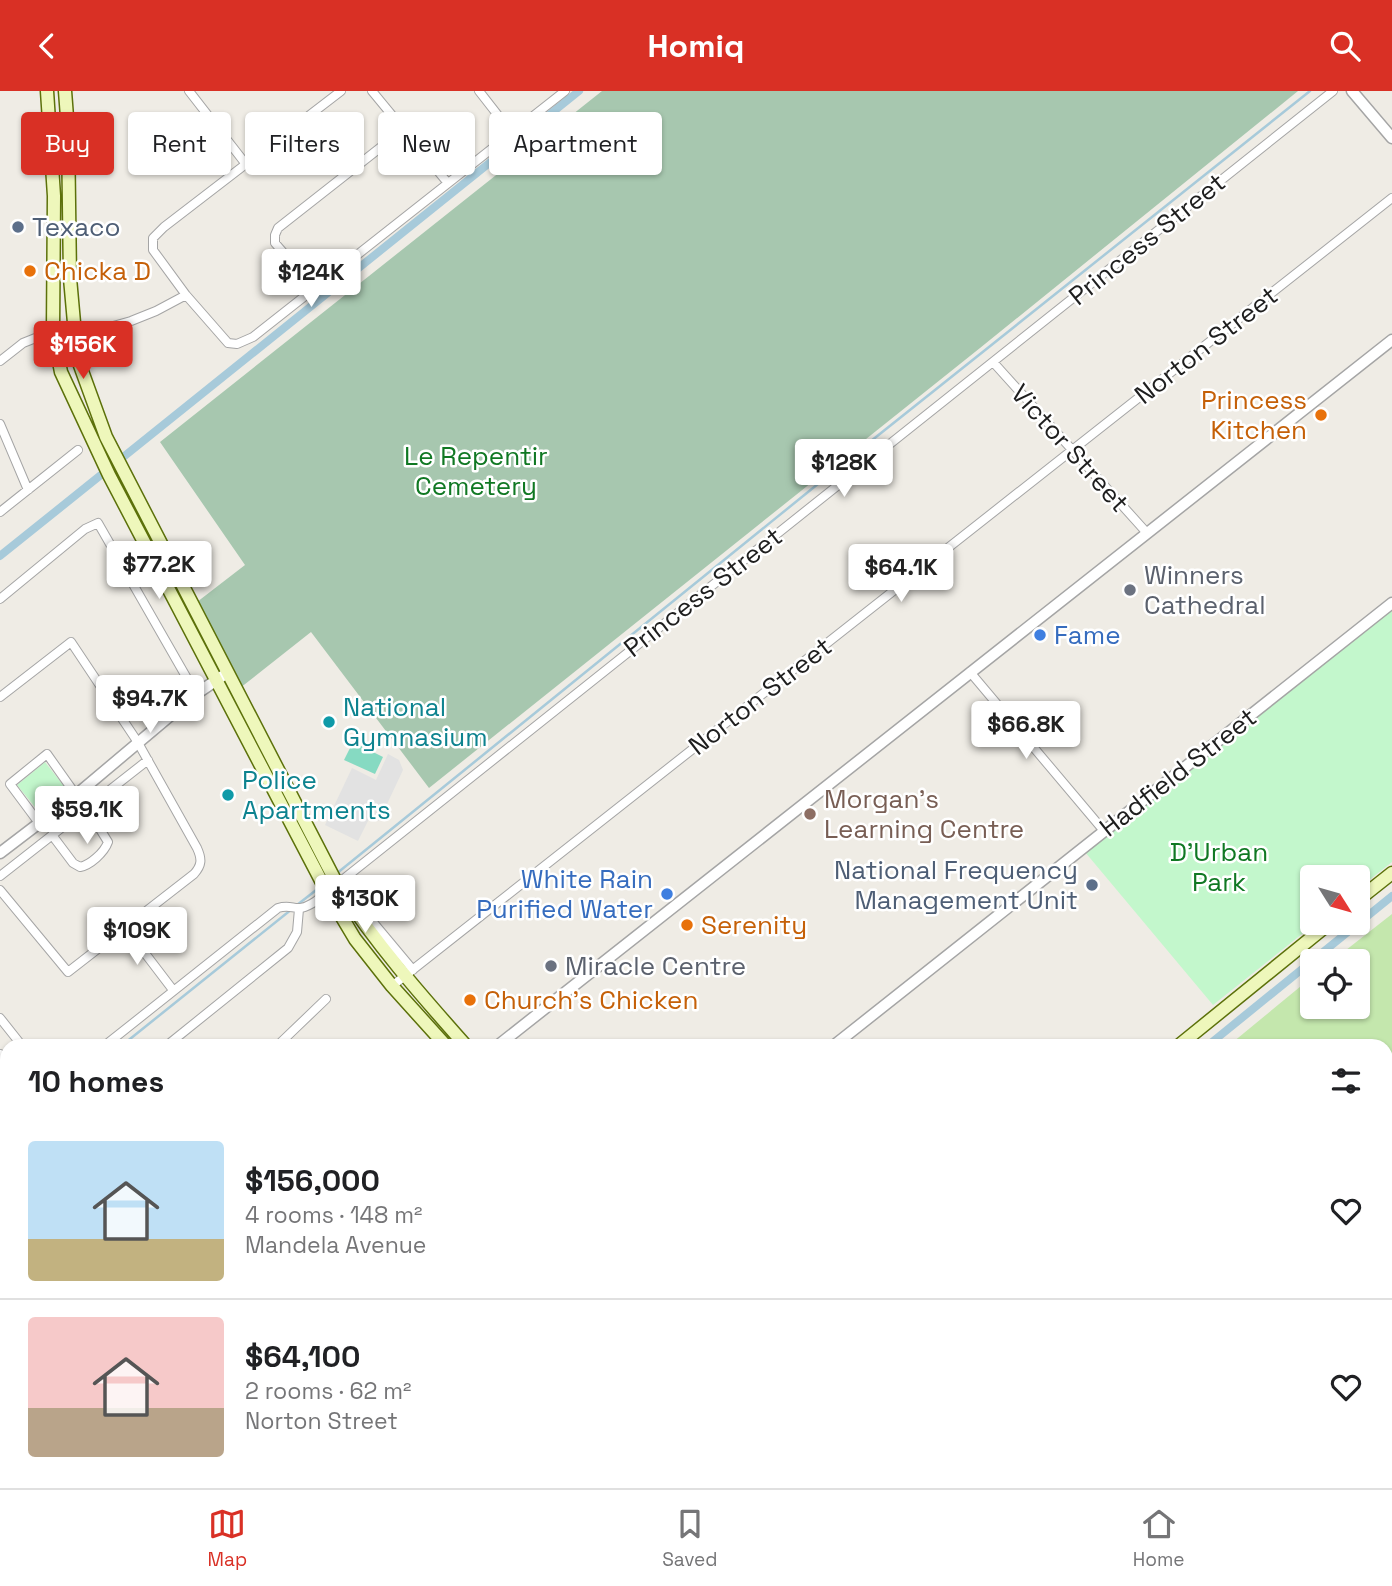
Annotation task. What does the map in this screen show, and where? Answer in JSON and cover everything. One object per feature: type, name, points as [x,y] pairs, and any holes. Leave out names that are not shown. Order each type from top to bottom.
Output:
[{"type":"main road","points":[[47,91],[54,197],[53,331],[61,372],[106,471],[222,676],[331,883],[355,939],[392,986],[440,1039]]},
{"type":"main road","points":[[65,91],[68,130],[69,278],[78,360],[114,454],[222,676]]},
{"type":"main road","points":[[1370,890],[1392,873]]},
{"type":"main road","points":[[331,883],[368,931],[408,973],[461,1039]]},
{"type":"main road","points":[[1187,1039],[1315,935]]},
{"type":"street","points":[[189,91],[245,163],[164,227],[153,238],[153,250],[187,296],[228,343],[237,344],[253,337],[489,150]]},
{"type":"street","points":[[313,112],[341,91]]},
{"type":"street","points":[[372,91],[390,112]]},
{"type":"street","points":[[479,91],[496,112]]},
{"type":"street","points":[[538,112],[565,91]]},
{"type":"street","name":"Princess Street","points":[[298,909],[307,907],[331,883],[1333,91]]},
{"type":"street","points":[[1352,91],[1392,138]]},
{"type":"street","points":[[314,288],[275,243],[278,228],[378,149]]},
{"type":"street","points":[[441,175],[447,182]]},
{"type":"street","name":"Norton Street","points":[[392,986],[1392,198]]},
{"type":"street","points":[[75,334],[81,335],[131,321],[187,296]]},
{"type":"street","points":[[0,361],[23,343],[53,331]]},
{"type":"street","points":[[506,1039],[1392,340]]},
{"type":"street","name":"Victor Street","points":[[993,362],[1147,533]]},
{"type":"street","points":[[0,424],[28,490]]},
{"type":"street","points":[[0,512],[78,450]]},
{"type":"street","points":[[0,599],[85,529],[98,523],[195,694]]},
{"type":"street","name":"Hadfield Street","points":[[842,1039],[1392,603]]},
{"type":"street","points":[[0,697],[71,642],[137,741],[197,848],[201,860],[200,867],[68,972],[0,890]]},
{"type":"street","points":[[970,672],[1104,831]]},
{"type":"street","points":[[0,853],[76,795],[195,694],[222,676]]},
{"type":"street","points":[[39,823],[9,784],[47,754],[76,795]]},
{"type":"street","points":[[0,876],[148,760]]},
{"type":"street","points":[[52,835],[75,865],[83,867],[94,859],[106,848],[108,842],[87,808]]},
{"type":"street","points":[[113,1039],[283,907],[298,909],[297,932],[288,948],[175,1039]]},
{"type":"street","points":[[125,927],[173,990]]},
{"type":"street","points":[[283,1039],[326,999]]},
{"type":"street","points":[[0,1018],[17,1039]]},
{"type":"green space","name":"Le Repentir Cemetery","points":[[602,91],[1298,91],[429,788],[311,632],[240,688],[197,602],[245,565],[160,442],[496,175],[662,175],[662,112],[576,112]]},
{"type":"green space","name":"D'Urban Park","points":[[1392,609],[1392,862],[1370,879],[1370,865],[1300,865],[1301,935],[1213,1005],[1085,852]]},
{"type":"green space","points":[[353,742],[383,757],[375,774],[344,760]]},
{"type":"green space","points":[[45,762],[67,790],[39,812],[17,785]]},
{"type":"green space","points":[[1392,914],[1392,1039],[1237,1039],[1300,987],[1300,1019],[1370,1019],[1370,949],[1347,949],[1365,935],[1370,935],[1370,931]]},
{"type":"shaded area","points":[[388,754],[399,760],[403,770],[379,821],[370,817],[358,841],[325,825],[352,768],[376,780]]},
{"type":"waterway","points":[[0,556],[579,91]]},
{"type":"waterway","points":[[336,874],[876,437],[1310,91]]},
{"type":"waterway","points":[[297,905],[320,887]]},
{"type":"waterway","points":[[1216,1039],[1392,896]]},
{"type":"waterway","points":[[130,1039],[292,909]]},
{"type":"place","name":"Texaco","points":[[18,227]]},
{"type":"place","name":"Chicka D","points":[[30,271]]},
{"type":"place","name":"Princess Kitchen","points":[[1321,415]]},
{"type":"place","name":"Winners Cathedral","points":[[1130,590]]},
{"type":"place","name":"Fame","points":[[1040,635]]},
{"type":"place","name":"National Gymnasium","points":[[329,722]]},
{"type":"place","name":"Police Apartments","points":[[228,795]]},
{"type":"place","name":"Morgan’s Learning Centre","points":[[810,814]]},
{"type":"place","name":"National Frequency Management Unit","points":[[1092,885]]},
{"type":"place","name":"White Rain Purified Water","points":[[667,894]]},
{"type":"place","name":"Serenity","points":[[687,925]]},
{"type":"place","name":"Miracle Centre","points":[[551,966]]},
{"type":"place","name":"Church's Chicken","points":[[470,1000]]}]
